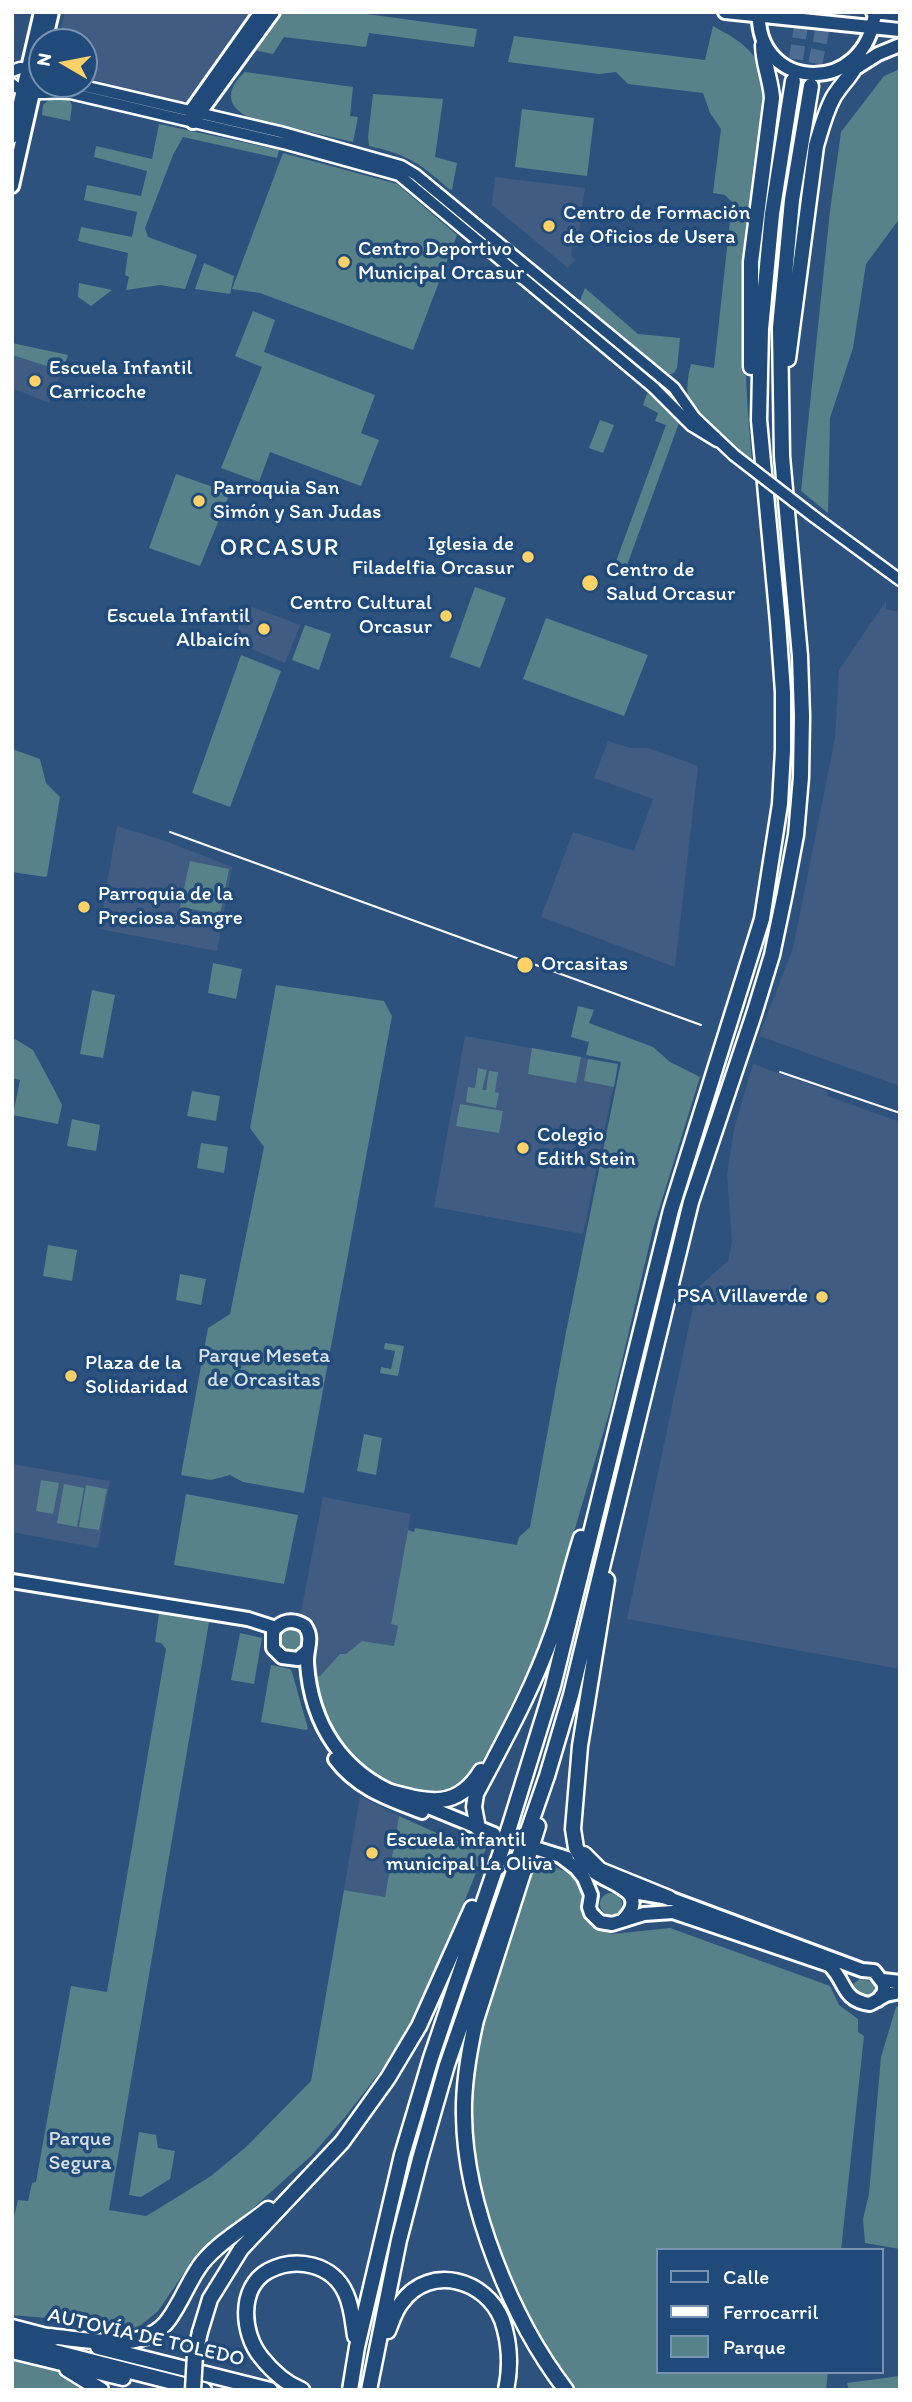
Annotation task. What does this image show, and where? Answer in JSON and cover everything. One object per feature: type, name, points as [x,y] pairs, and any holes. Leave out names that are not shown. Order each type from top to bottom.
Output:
[{"type":"highway","points":[[760,420],[752,394],[750,325],[754,228],[772,99],[771,78],[763,59],[763,45]]},
{"type":"highway","points":[[780,405],[785,387],[816,146],[834,96],[858,62]]},
{"type":"highway","points":[[351,2386],[357,2347],[402,2155],[431,2058],[509,1828],[553,1686],[671,1210],[762,919],[780,804],[783,750],[783,692],[760,420],[763,290],[793,81]]},
{"type":"highway","points":[[370,2385],[399,2240],[444,2077],[495,1921],[547,1776],[571,1695],[691,1202],[772,955],[796,835],[801,777],[800,668],[785,514],[779,328],[792,200],[811,86]]},
{"type":"highway","points":[[478,1828],[474,1807],[476,1794],[527,1695],[554,1630],[597,1486],[611,1455]]},
{"type":"highway","points":[[586,1867],[574,1842],[575,1809],[582,1734],[607,1583],[616,1509]]},
{"type":"highway","points":[[391,1792],[436,1802],[461,1793],[478,1776],[527,1695]]},
{"type":"highway","points":[[547,1776],[541,1817],[476,2020],[469,2050],[464,2116],[477,2203],[494,2255],[523,2322],[566,2390]]},
{"type":"highway","points":[[575,1809],[578,1838],[582,1850],[591,1862],[600,1870],[669,1898]]},
{"type":"highway","points":[[193,2390],[195,2354],[210,2299],[241,2249],[320,2165],[364,2113],[406,2049],[437,1988],[509,1828]]},
{"type":"highway","points":[[48,2336],[125,2342],[149,2336],[159,2330],[167,2322],[204,2261],[219,2245],[320,2165]]},
{"type":"highway","points":[[302,2390],[280,2378],[268,2367],[250,2338],[245,2320],[249,2294],[266,2272],[291,2264],[306,2263],[330,2274],[346,2294],[357,2347]]},
{"type":"highway","points":[[379,2339],[388,2330],[402,2301],[417,2287],[441,2279],[471,2285],[486,2297],[501,2317],[509,2354],[510,2371],[506,2390]]},
{"type":"highway","name":"AUTOVÍA DE TOLEDO","points":[[12,2327],[270,2390]]},
{"type":"highway","name":"AUTOVÍA DE TOLEDO","points":[[12,2341],[204,2390]]},
{"type":"highway","points":[[12,2351],[166,2390]]},
{"type":"highway","points":[[57,2363],[100,2390]]},
{"type":"main road","points":[[195,116],[261,12]]},
{"type":"main road","points":[[195,116],[273,12]]},
{"type":"main road","points":[[725,12],[900,30]]},
{"type":"main road","points":[[858,62],[874,28],[875,12],[900,15]]},
{"type":"main road","points":[[758,15],[763,45],[788,67],[808,74],[831,73],[900,45]]},
{"type":"main road","points":[[12,137],[29,98]]},
{"type":"main road","points":[[12,186],[31,98]]},
{"type":"main road","points":[[12,1581],[248,1619],[276,1628]]},
{"type":"main road","points":[[478,1828],[390,1800],[361,1786],[346,1774],[323,1741],[312,1719],[298,1667],[293,1660],[282,1657],[273,1648],[272,1637],[276,1628],[290,1621],[301,1623],[310,1636],[307,1651],[308,1673],[316,1707],[330,1739],[360,1774],[391,1792],[494,1834]]},
{"type":"main road","points":[[293,1660],[307,1651]]},
{"type":"main road","points":[[538,1849],[586,1867],[620,1885],[631,1899],[631,1907],[623,1920]]},
{"type":"main road","points":[[560,1856],[580,1872],[591,1895]]},
{"type":"main road","points":[[611,1882],[599,1885],[591,1895],[589,1907],[600,1922],[612,1924],[658,1912],[673,1912],[830,1965],[839,1974],[845,1991],[854,2000],[870,2004],[886,1995],[900,1992]]},
{"type":"main road","points":[[627,1891],[669,1898],[862,1970]]},
{"type":"main road","points":[[845,1991],[846,1976],[853,1970],[874,1971],[883,1980],[900,1982]]},
{"type":"main road","points":[[878,2001],[884,1992],[883,1980]]},
{"type":"street","points":[[98,90],[398,175],[653,387],[691,425],[717,441],[900,579]]},
{"type":"street","points":[[97,98],[195,116]]},
{"type":"shaded area","points":[[65,12],[252,12],[189,101],[182,103],[98,81],[98,28],[61,28]]},
{"type":"shaded area","name":"Centro de Formación de Oficios de Usera","points":[[495,177],[585,188],[577,247],[572,247],[571,255],[575,260],[568,268],[492,205]]},
{"type":"shaded area","name":"Escuela Infantil Carricoche","points":[[12,355],[62,371],[49,403],[12,388]]},
{"type":"shaded area","points":[[886,601],[886,609],[900,612],[900,1086],[759,1036],[793,948],[835,738],[839,670]]},
{"type":"shaded area","points":[[247,605],[300,625],[285,663],[233,641]]},
{"type":"shaded area","points":[[608,741],[630,748],[648,748],[698,766],[675,967],[541,917],[573,832],[634,851],[653,799],[594,778]]},
{"type":"shaded area","points":[[117,826],[232,867],[217,951],[99,929]]},
{"type":"shaded area","name":"Colegio Edith Stein","points":[[465,1036],[618,1064],[583,1234],[434,1207]]},
{"type":"shaded area","points":[[753,1064],[828,1091],[827,1096],[900,1122],[900,1669],[627,1619],[697,1288],[728,1261],[732,1242],[727,1174],[734,1129]]},
{"type":"shaded area","points":[[12,1464],[110,1481],[98,1548],[12,1532]]},
{"type":"shaded area","points":[[323,1497],[411,1514],[391,1624],[398,1626],[394,1646],[362,1641],[346,1654],[340,1654],[320,1676],[309,1678],[300,1617]]},
{"type":"shaded area","name":"Escuela infantil municipal La Oliva","points":[[360,1796],[399,1816],[385,1897],[344,1890]]},
{"type":"green space","points":[[282,12],[352,12],[477,29],[474,47],[369,33],[366,47],[284,37],[273,54],[254,50]]},
{"type":"green space","points":[[713,26],[747,48],[758,62],[767,83],[751,202],[745,273],[744,320],[752,460],[701,419],[690,403],[688,394],[691,364],[714,368],[732,202],[725,195],[713,193],[721,129],[710,113],[703,93],[628,84],[616,72],[599,74],[508,62],[514,36],[705,60]]},
{"type":"green space","points":[[900,69],[900,218],[866,264],[853,348],[830,418],[828,513],[801,491],[830,211],[841,132],[884,76]]},
{"type":"green space","points":[[245,72],[353,87],[350,116],[358,117],[353,142],[250,118],[242,113],[232,103],[231,97],[234,85]]},
{"type":"green space","points":[[373,94],[443,99],[435,157],[457,163],[452,190],[413,161],[369,146]]},
{"type":"green space","points":[[51,98],[69,99],[72,105],[70,121],[42,115],[43,105]]},
{"type":"green space","points":[[522,109],[594,118],[587,176],[515,167]]},
{"type":"green space","points":[[159,124],[279,150],[277,158],[183,137],[173,155],[145,228],[148,237],[197,255],[185,289],[160,285],[126,290],[129,277],[125,275],[128,253],[78,241],[81,227],[132,237],[137,212],[84,200],[87,185],[141,196],[147,171],[94,157],[96,146],[152,159]]},
{"type":"green space","name":"Centro Deportivo Municipal Orcasur","points":[[283,153],[397,184],[457,235],[413,350],[260,293],[232,289]]},
{"type":"green space","points":[[204,263],[234,276],[230,294],[195,289]]},
{"type":"green space","points":[[79,283],[112,290],[91,306],[78,297]]},
{"type":"green space","points":[[585,288],[638,334],[680,338],[677,368],[674,373],[667,375],[662,372],[580,301]]},
{"type":"green space","points":[[253,311],[275,320],[264,352],[375,395],[361,433],[379,440],[361,486],[270,452],[259,482],[221,468],[262,367],[235,356]]},
{"type":"green space","points":[[12,343],[68,355],[62,371],[12,355]]},
{"type":"green space","points":[[648,391],[679,423],[626,568],[615,564],[666,425],[655,421],[658,413],[643,405]]},
{"type":"green space","points":[[600,420],[614,425],[603,453],[589,448]]},
{"type":"green space","points":[[176,474],[230,493],[200,566],[149,548]]},
{"type":"green space","points":[[475,587],[506,598],[480,668],[450,657]]},
{"type":"green space","points":[[546,618],[648,655],[624,716],[523,679]]},
{"type":"green space","points":[[305,625],[331,634],[319,670],[292,660]]},
{"type":"green space","points":[[241,655],[281,671],[230,807],[192,793]]},
{"type":"green space","points":[[12,749],[40,759],[46,783],[60,797],[45,877],[12,872]]},
{"type":"green space","points":[[190,861],[229,869],[220,914],[180,907]]},
{"type":"green space","points":[[213,963],[242,969],[236,999],[208,993]]},
{"type":"green space","name":"Parque Meseta de Orcasitas","points":[[276,985],[384,1001],[392,1016],[304,1493],[243,1482],[230,1475],[211,1480],[181,1475],[208,1328],[230,1314],[264,1147],[250,1128]]},
{"type":"green space","points":[[92,990],[115,995],[103,1058],[80,1054]]},
{"type":"green space","points":[[578,1006],[594,1010],[589,1023],[653,1047],[670,1062],[700,1077],[653,1229],[612,1403],[543,1637],[495,1740],[470,1780],[444,1797],[407,1790],[380,1781],[347,1752],[326,1717],[315,1677],[320,1676],[340,1654],[346,1654],[362,1641],[394,1646],[398,1626],[391,1624],[408,1530],[414,1532],[415,1528],[517,1545],[519,1537],[530,1527],[566,1332],[621,1062],[586,1055],[589,1042],[571,1037]]},
{"type":"green space","points":[[15,1039],[33,1050],[54,1089],[62,1105],[58,1124],[13,1115],[20,1080],[12,1078],[12,1040]]},
{"type":"green space","points":[[532,1048],[581,1057],[576,1083],[528,1074]]},
{"type":"green space","points":[[588,1059],[618,1064],[614,1087],[584,1081]]},
{"type":"green space","points":[[478,1068],[487,1070],[482,1090],[486,1090],[489,1071],[498,1072],[495,1092],[499,1093],[496,1108],[466,1102],[468,1087],[475,1088]]},
{"type":"green space","points":[[192,1091],[220,1096],[216,1121],[187,1116]]},
{"type":"green space","points":[[460,1104],[503,1111],[499,1133],[456,1126]]},
{"type":"green space","points":[[72,1119],[100,1125],[96,1151],[67,1146]]},
{"type":"green space","points":[[201,1143],[228,1147],[224,1173],[197,1168]]},
{"type":"green space","points":[[48,1245],[77,1250],[72,1281],[43,1276]]},
{"type":"green space","points":[[180,1274],[206,1279],[201,1305],[176,1300]]},
{"type":"green space","points":[[385,1343],[404,1346],[398,1376],[380,1373],[381,1367],[391,1369],[395,1351],[384,1349]]},
{"type":"green space","points":[[364,1434],[382,1438],[376,1475],[357,1471]]},
{"type":"green space","points":[[41,1480],[59,1483],[53,1514],[36,1511]]},
{"type":"green space","points":[[64,1484],[84,1488],[77,1527],[57,1523]]},
{"type":"green space","points":[[86,1485],[107,1489],[99,1530],[79,1527]]},
{"type":"green space","points":[[186,1494],[298,1515],[284,1584],[174,1565]]},
{"type":"green space","name":"Parque Segura","points":[[159,1614],[209,1622],[109,2210],[146,2216],[211,2176],[246,2147],[311,2081],[344,1890],[385,1897],[399,1816],[454,1841],[487,1846],[447,1944],[408,2028],[387,2063],[312,2155],[251,2210],[199,2251],[158,2311],[141,2325],[128,2330],[12,2315],[12,2225],[18,2200],[28,2201],[32,2183],[36,2182],[71,1986],[107,1992],[166,1649],[161,1643],[155,1642]]},
{"type":"green space","points":[[292,1627],[300,1631],[304,1639],[300,1647],[292,1651],[284,1647],[280,1639],[284,1631]]},
{"type":"green space","points":[[240,1633],[262,1638],[254,1684],[231,1680]]},
{"type":"green space","points":[[271,1665],[290,1669],[292,1672],[308,1729],[261,1722]]},
{"type":"green space","points":[[534,1858],[571,1874],[580,1887],[584,1919],[599,1930],[613,1934],[670,1928],[830,1986],[839,2005],[858,2019],[858,2032],[864,2036],[841,2248],[656,2248],[656,2374],[828,2374],[826,2390],[574,2390],[527,2311],[507,2268],[479,2179],[473,2133],[473,2087],[479,2041],[504,1949]]},
{"type":"green space","points":[[611,1893],[619,1896],[622,1904],[619,1912],[611,1915],[603,1912],[600,1904],[603,1896]]},
{"type":"green space","points":[[860,1979],[874,1982],[877,1988],[875,1993],[867,1996],[857,1992],[853,1984]]},
{"type":"green space","points":[[900,2006],[900,2249],[865,2243],[863,2219],[869,2194],[881,2057],[896,2007]]},
{"type":"green space","points":[[139,2132],[156,2135],[158,2148],[175,2151],[170,2179],[141,2197],[129,2195]]},
{"type":"green space","points":[[12,2357],[61,2372],[92,2390],[12,2390]]},
{"type":"green space","points":[[900,2376],[900,2390],[849,2390],[847,2383]]},
{"type":"tunnel","points":[[793,80],[803,12]]},
{"type":"tunnel","points":[[811,84],[826,12]]},
{"type":"railway","points":[[170,832],[701,1025]]},
{"type":"railway","points":[[780,1072],[900,1113]]},
{"type":"place","name":"Centro de Formación de Oficios de Usera","points":[[549,226]]},
{"type":"place","name":"Centro Deportivo Municipal Orcasur","points":[[344,262]]},
{"type":"place","name":"Escuela Infantil Carricoche","points":[[35,381]]},
{"type":"place","name":"Parroquia San Simón y San Judas","points":[[199,501]]},
{"type":"place","name":"Iglesia de Filadelfia Orcasur","points":[[528,557]]},
{"type":"place","name":"Centro de Salud Orcasur","points":[[590,583]]},
{"type":"place","name":"Centro Cultural Orcasur","points":[[446,616]]},
{"type":"place","name":"Escuela Infantil Albaicín","points":[[264,629]]},
{"type":"place","name":"Parroquia de la Preciosa Sangre","points":[[84,907]]},
{"type":"place","name":"Orcasitas","points":[[525,965]]},
{"type":"place","name":"Colegio Edith Stein","points":[[523,1148]]},
{"type":"place","name":"PSA Villaverde","points":[[822,1297]]},
{"type":"place","name":"Plaza de la Solidaridad","points":[[71,1376]]},
{"type":"place","name":"Escuela infantil municipal La Oliva","points":[[372,1853]]},
{"type":"district","name":"ORCASUR","points":[[280,549]]}]
